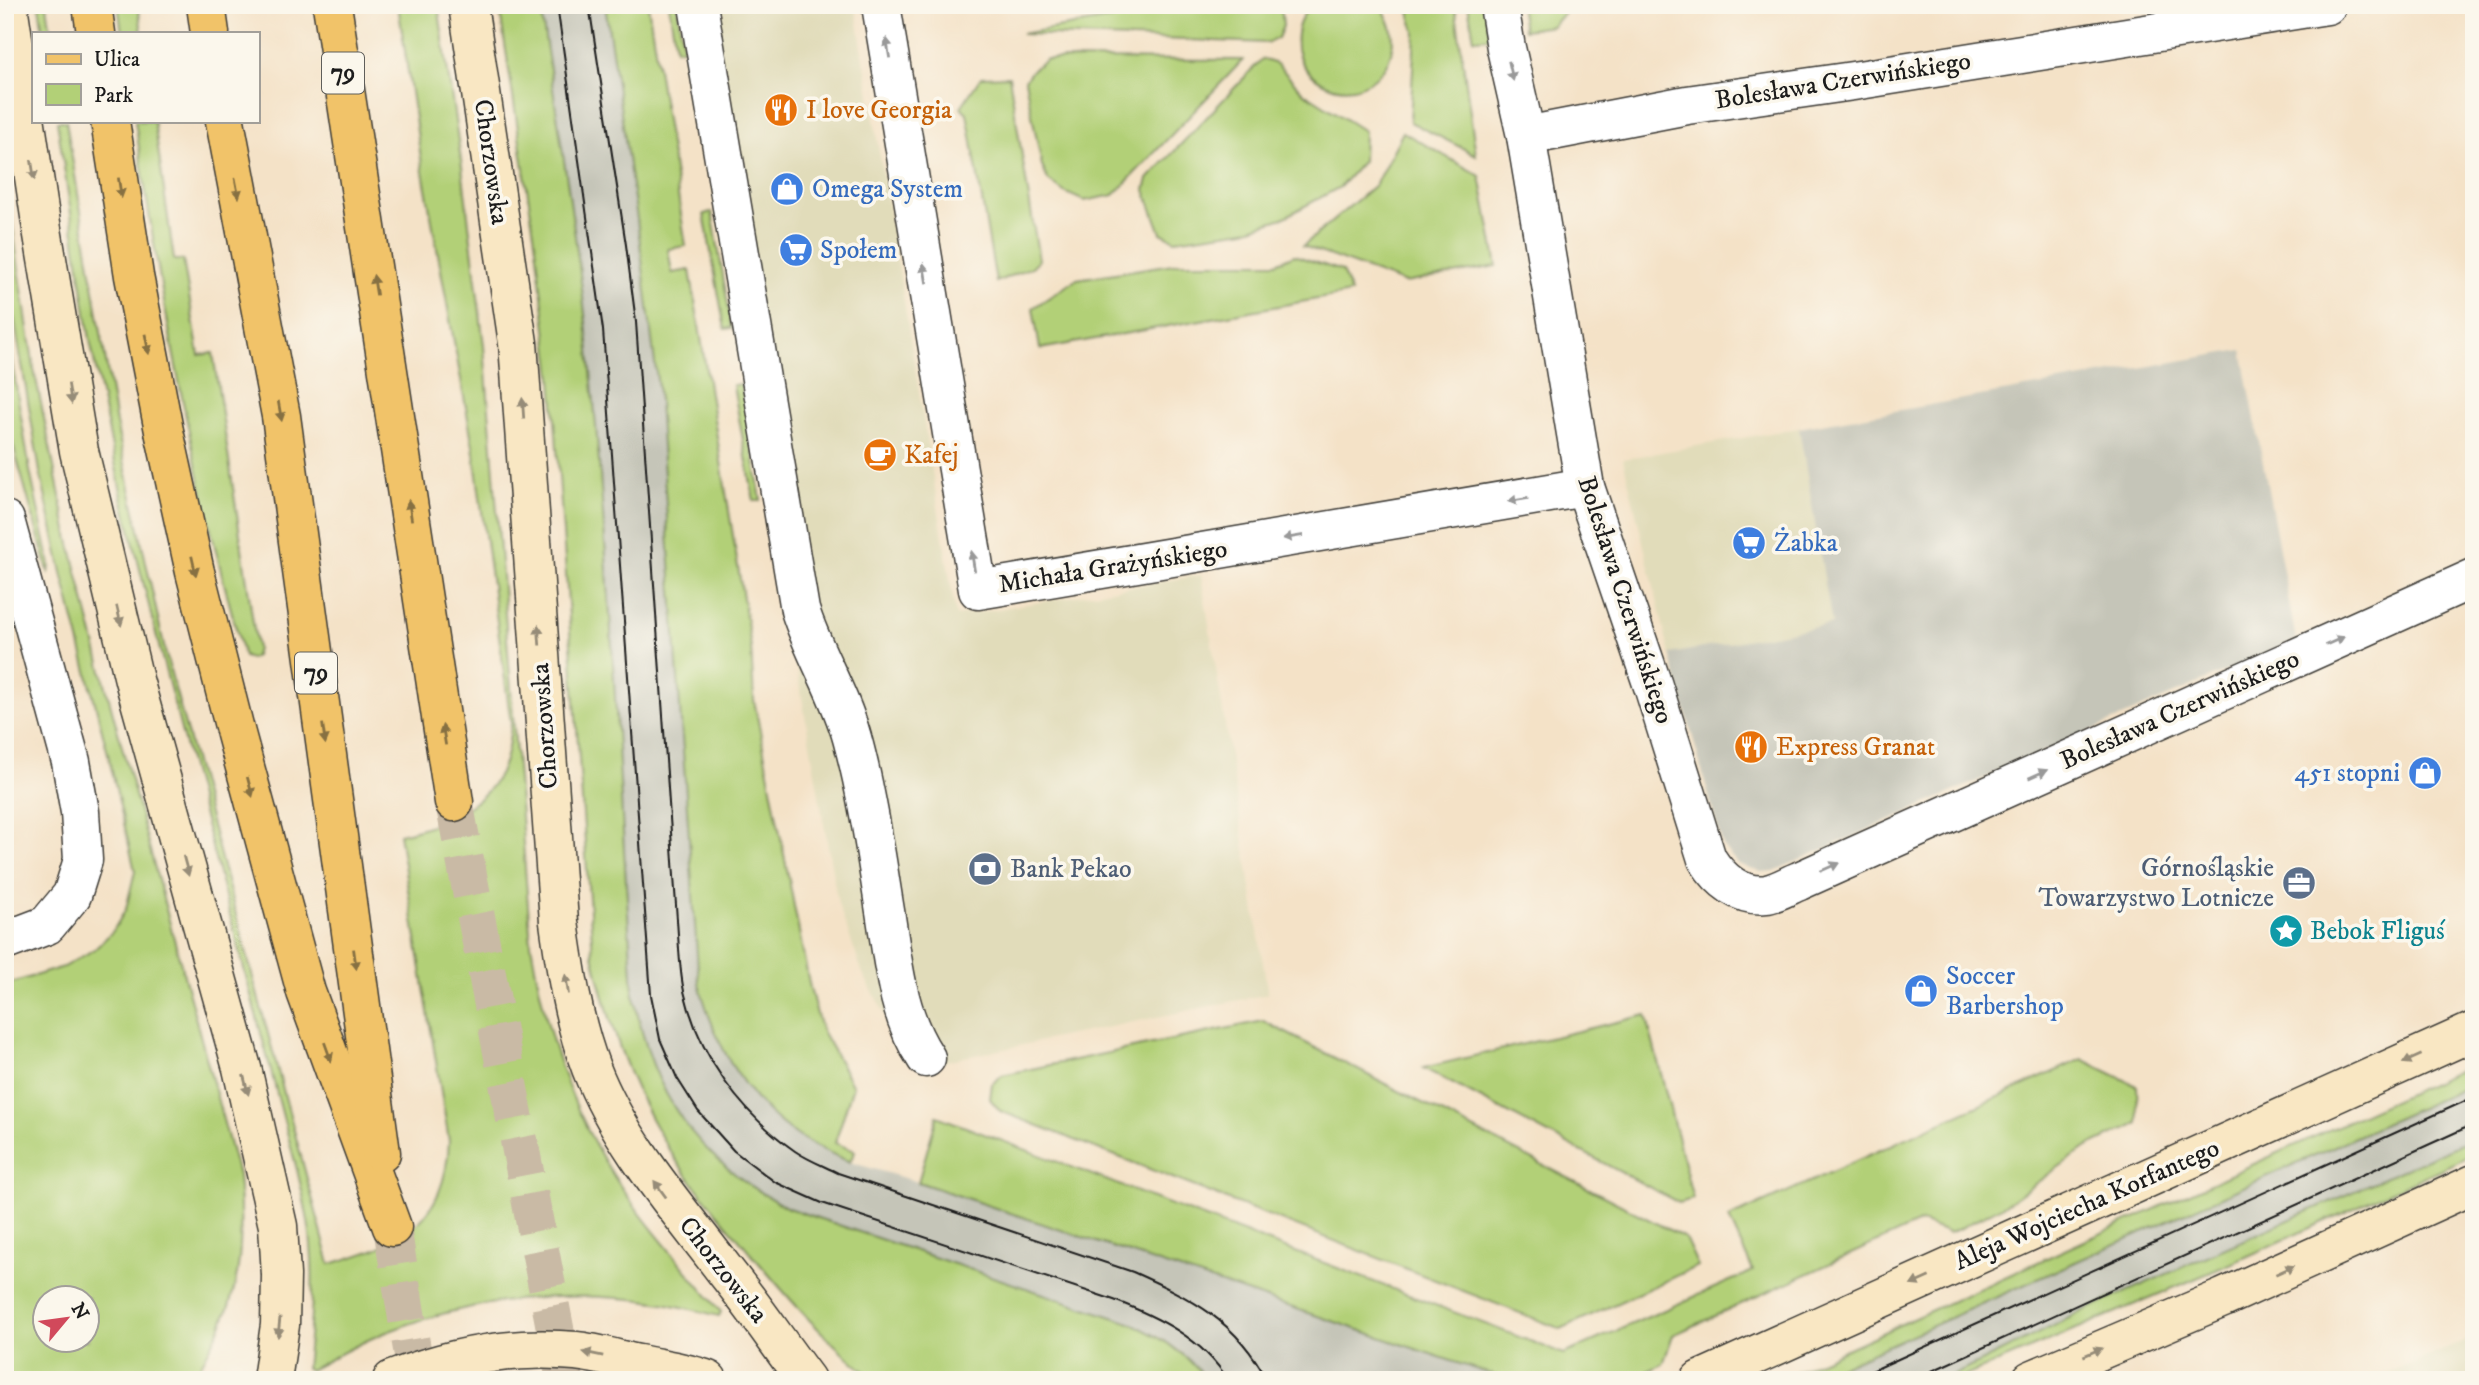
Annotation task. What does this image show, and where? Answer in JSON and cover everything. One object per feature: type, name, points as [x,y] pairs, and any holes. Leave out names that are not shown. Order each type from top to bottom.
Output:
[{"type":"main road","points":[[8,5],[79,451],[134,680],[242,1068],[278,1226],[281,1325],[272,1380]]},
{"type":"main road","points":[[92,5],[96,32]]},
{"type":"main road","points":[[206,5],[211,32]]},
{"type":"main road","name":"79","points":[[332,5],[454,802]]},
{"type":"main road","name":"Chorzowska","points":[[468,5],[518,343],[559,922],[569,995],[591,1069],[620,1126],[658,1186],[806,1380]]},
{"type":"main road","name":"79","points":[[110,122],[134,276],[164,431],[195,572],[229,707],[306,992],[391,1227],[281,416],[225,122]]},
{"type":"main road","name":"Aleja Wojciecha Korfantego","points":[[1700,1380],[2474,1031]]},
{"type":"main road","points":[[2031,1380],[2223,1298],[2474,1184]]},
{"type":"main road","points":[[392,1380],[430,1366],[465,1358],[504,1352],[546,1350],[577,1351],[708,1380]]},
{"type":"street","points":[[698,5],[800,610],[807,633],[852,736],[896,981],[913,1036],[926,1058]]},
{"type":"street","name":"Michała Grażyńskiego","points":[[881,5],[978,590],[1585,487]]},
{"type":"street","points":[[1499,5],[1526,136]]},
{"type":"street","name":"Bolesława Czerwińskiego","points":[[2327,5],[1687,105],[1526,136],[1585,487],[1653,686],[1707,859],[1725,882],[1746,892],[1768,894],[2474,579]]},
{"type":"street","points":[[5,520],[71,762],[80,812],[83,860],[72,895],[47,925],[5,941]]},
{"type":"shaded area","points":[[540,5],[605,5],[637,219],[658,388],[699,983],[717,1038],[732,1066],[750,1091],[797,1135],[850,1162],[918,1182],[1508,1380],[1306,1380],[1280,1371],[1283,1380],[1206,1380],[1183,1353],[1159,1336],[788,1208],[754,1189],[718,1161],[668,1099],[639,1028],[633,990],[588,343],[579,264]]},
{"type":"shaded area","points":[[681,5],[855,5],[956,616],[1201,575],[1268,994],[921,1066],[887,1018],[863,974],[838,904]]},
{"type":"shaded area","points":[[2242,350],[2296,640],[1774,871],[1762,872],[1739,864],[1723,845],[1719,833],[1670,654],[1832,624],[1799,428]]},
{"type":"shaded area","points":[[1799,428],[1833,624],[1670,654],[1623,459]]},
{"type":"shaded area","points":[[2474,1084],[2474,1138],[2081,1312],[1944,1380],[1811,1380]]},
{"type":"shaded area","points":[[2474,1337],[2474,1380],[2374,1380]]},
{"type":"green space","points":[[39,5],[47,5],[51,32],[43,32]]},
{"type":"green space","points":[[118,5],[138,5],[142,32],[122,32]]},
{"type":"green space","points":[[398,5],[438,5],[462,167],[484,346],[531,944],[542,1001],[566,1081],[604,1160],[645,1219],[721,1312],[719,1316],[664,1303],[622,1298],[553,1297],[519,1300],[419,1321],[367,1340],[310,1370],[306,1368],[312,1307],[312,1260],[306,1207],[122,497],[90,340],[57,122],[66,122],[116,423],[165,651],[330,1264],[378,1248],[398,1238],[415,1226],[429,1211],[439,1192],[446,1169],[449,1141],[399,834],[442,821],[481,797],[492,786],[503,767],[511,724],[473,446],[423,172]]},
{"type":"green space","points":[[499,5],[540,5],[572,215],[596,422],[633,990],[651,1061],[665,1091],[682,1119],[703,1145],[727,1168],[755,1189],[788,1208],[1130,1323],[1172,1346],[1190,1361],[1206,1380],[876,1380],[826,1337],[767,1273],[694,1184],[672,1154],[650,1116],[620,1049],[593,955],[552,378],[536,247]]},
{"type":"green space","points":[[605,5],[648,5],[686,246],[668,249],[672,273],[690,270],[751,647],[754,700],[810,988],[821,1029],[853,1086],[835,1143],[855,1151],[850,1162],[803,1139],[761,1105],[723,1048],[713,1027],[699,983],[658,388],[637,219]]},
{"type":"green space","points":[[669,5],[677,5],[683,48],[676,49]]},
{"type":"green space","points":[[1192,5],[1281,5],[1283,26],[1278,38],[1268,43],[1021,34]]},
{"type":"green space","points":[[1312,5],[1379,5],[1390,25],[1393,44],[1388,61],[1377,76],[1363,85],[1345,89],[1327,85],[1309,72],[1299,56],[1297,37],[1301,20]]},
{"type":"green space","points":[[1407,5],[1455,5],[1476,155],[1410,122],[1415,32]]},
{"type":"green space","points":[[1468,5],[1484,5],[1490,38],[1474,39]]},
{"type":"green space","points":[[1520,5],[1571,5],[1552,26],[1524,30]]},
{"type":"green space","points":[[1047,59],[1243,60],[1114,195],[1084,201],[1064,192],[1048,180],[1042,166],[1025,80],[1033,69]]},
{"type":"green space","points":[[1262,59],[1277,64],[1303,92],[1364,131],[1363,161],[1340,187],[1283,218],[1245,230],[1175,240],[1161,233],[1145,190],[1148,179]]},
{"type":"green space","points":[[1009,76],[1039,260],[1032,267],[996,282],[967,113],[961,107],[981,77]]},
{"type":"green space","points":[[135,122],[154,122],[174,260],[183,260],[199,355],[213,353],[257,649],[251,659],[244,657],[194,458],[156,256]]},
{"type":"green space","points":[[1403,132],[1480,176],[1497,266],[1405,283],[1303,246],[1375,185]]},
{"type":"green space","points":[[5,176],[34,369],[69,540],[108,695],[238,1175],[241,1231],[235,1286],[220,1328],[193,1380],[5,1380],[5,985],[63,967],[95,949],[113,931],[126,909],[135,871],[40,472],[5,264]]},
{"type":"green space","points":[[712,212],[732,328],[725,329],[704,214]]},
{"type":"green space","points":[[1294,255],[1342,271],[1351,293],[1040,349],[1033,308],[1077,279],[1179,263],[1276,263]]},
{"type":"green space","points":[[5,319],[30,471],[50,565],[49,574],[5,416]]},
{"type":"green space","points":[[741,384],[761,500],[754,501],[733,385]]},
{"type":"green space","points":[[1646,1015],[1693,1199],[1679,1203],[1423,1068]]},
{"type":"green space","points":[[1263,1021],[1685,1238],[1698,1266],[1561,1329],[1000,1111],[990,1099],[992,1084],[1002,1075]]},
{"type":"green space","points":[[2082,1059],[2137,1086],[2138,1123],[2087,1147],[2011,1201],[1959,1229],[1949,1233],[1921,1222],[1673,1335],[1663,1364],[1629,1380],[1508,1380],[918,1182],[937,1116],[1564,1354],[1753,1271],[1729,1218]]},
{"type":"green space","points":[[2474,1064],[2474,1084],[1811,1380],[1778,1380]]},
{"type":"green space","points":[[2474,1138],[2474,1154],[2237,1261],[1956,1380],[1944,1380],[2081,1312]]},
{"type":"tunnel","points":[[454,802],[565,1380]]},
{"type":"tunnel","points":[[392,1227],[417,1380]]},
{"type":"tram line","points":[[557,5],[603,330],[651,995],[660,1039],[677,1078],[698,1111],[734,1151],[775,1182],[822,1203],[1114,1300],[1178,1331],[1205,1352],[1228,1380]]},
{"type":"tram line","points":[[589,5],[636,322],[680,965],[691,1015],[711,1061],[740,1101],[757,1119],[800,1154],[838,1173],[1133,1272],[1154,1282],[1193,1302],[1227,1327],[1255,1359],[1267,1380]]},
{"type":"tram line","points":[[1852,1380],[2474,1097]]},
{"type":"tram line","points":[[1912,1380],[2474,1124]]},
{"type":"place","name":"I love Georgia","points":[[781,110]]},
{"type":"place","name":"Omega System","points":[[787,189]]},
{"type":"place","name":"Społem","points":[[796,250]]},
{"type":"place","name":"Kafej","points":[[880,455]]},
{"type":"place","name":"Żabka","points":[[1749,543]]},
{"type":"place","name":"Express Granat","points":[[1751,747]]},
{"type":"place","name":"451 stopni","points":[[2425,773]]},
{"type":"place","name":"Bank Pekao","points":[[985,869]]},
{"type":"place","name":"Górnośląskie Towarzystwo Lotnicze","points":[[2299,883]]},
{"type":"place","name":"Bebok Fliguś","points":[[2286,931]]},
{"type":"place","name":"Soccer Barbershop","points":[[1921,991]]}]
